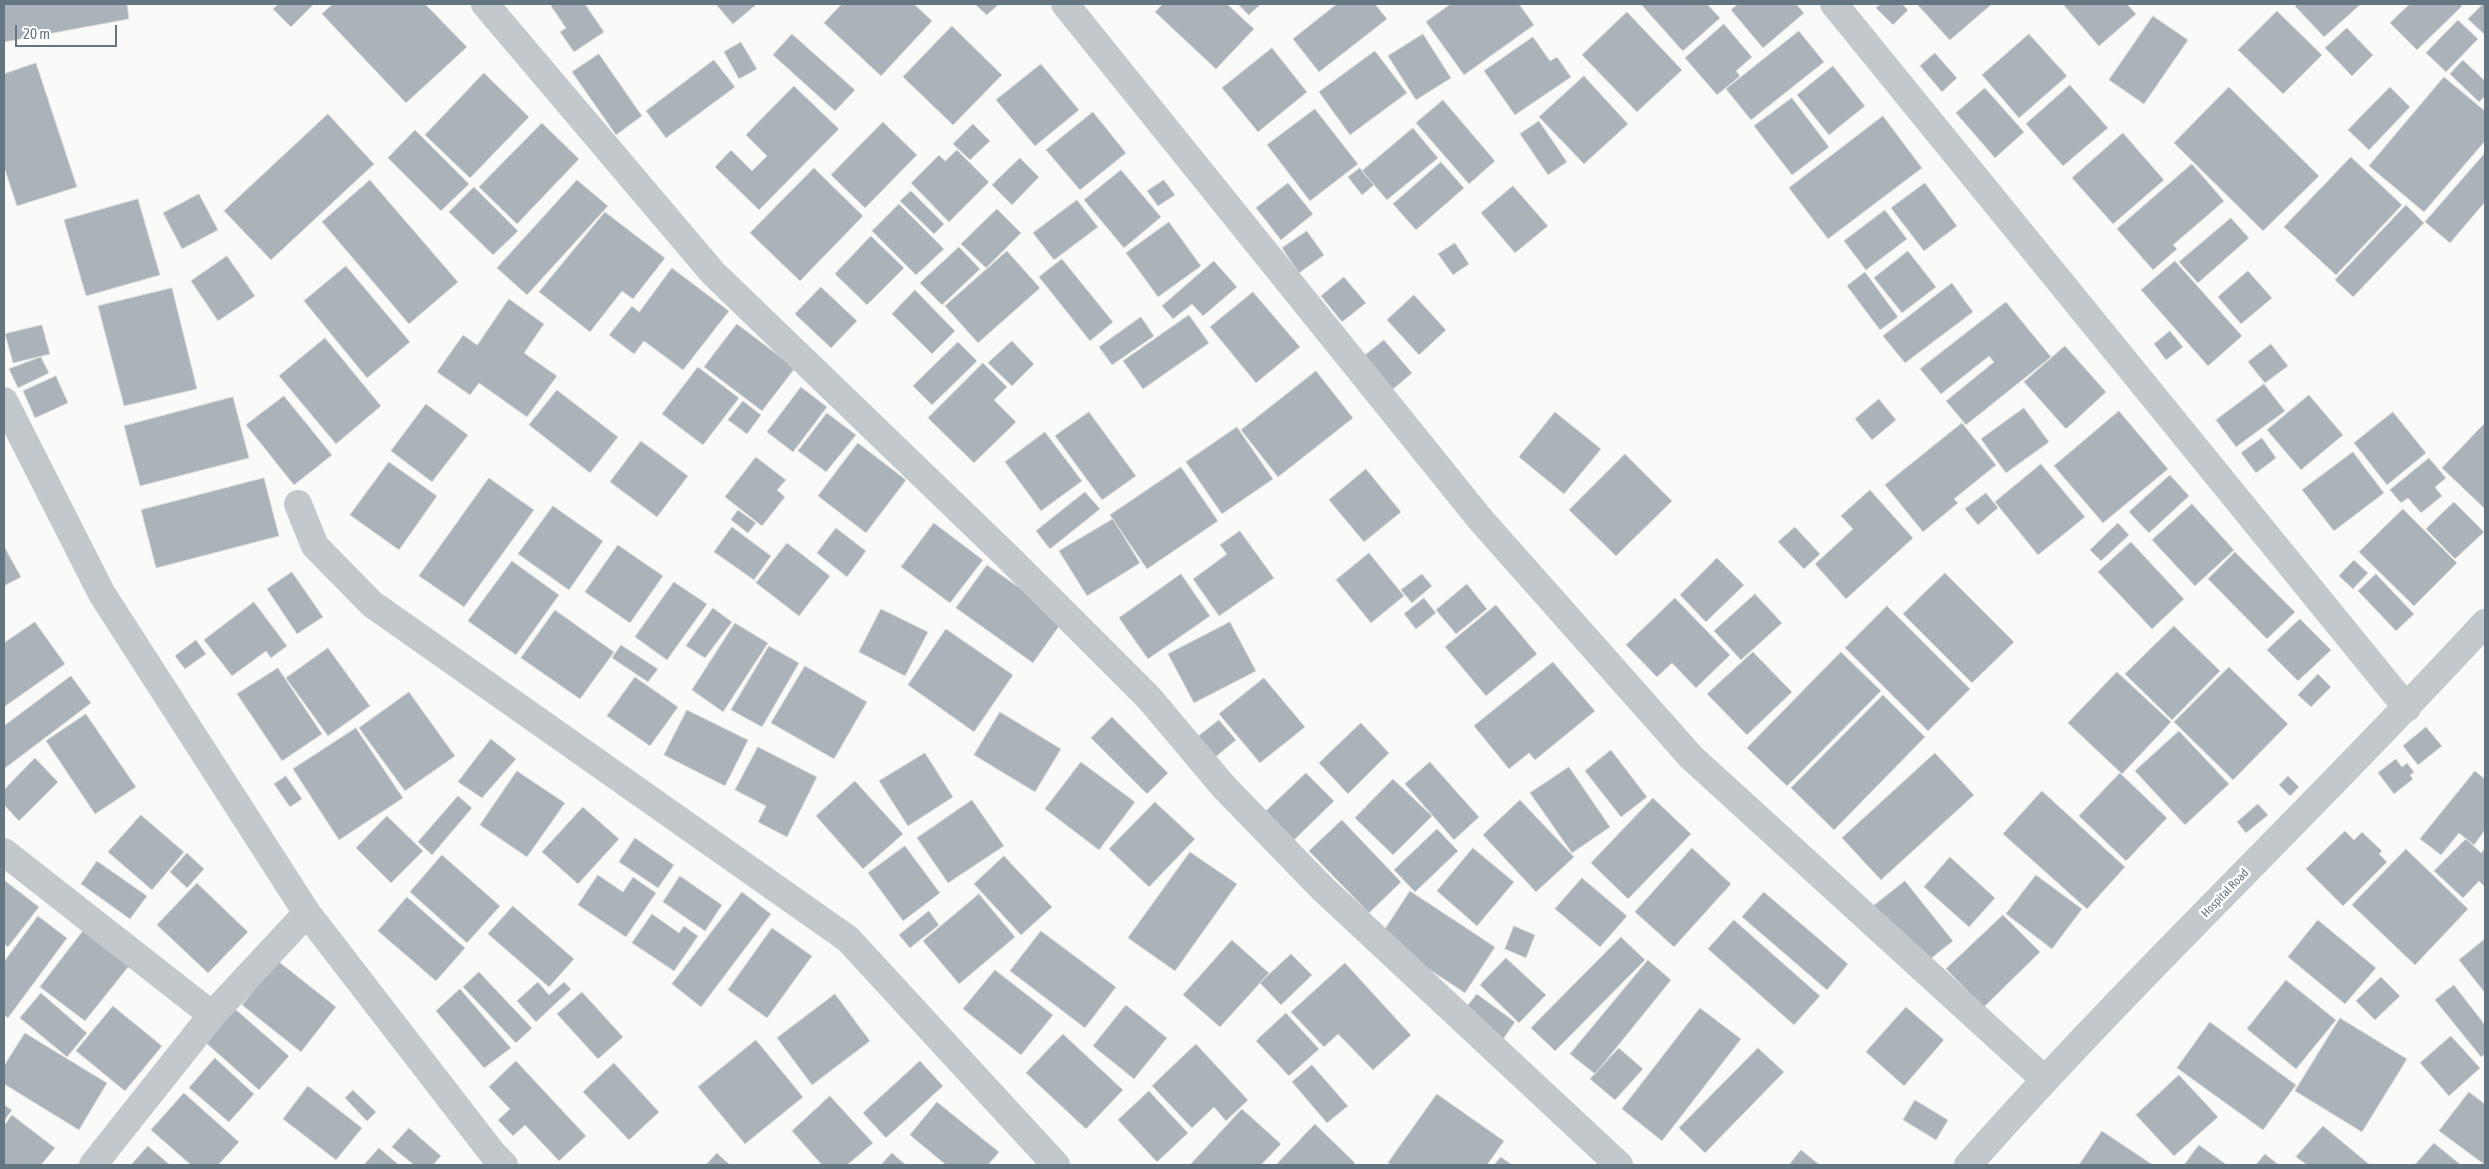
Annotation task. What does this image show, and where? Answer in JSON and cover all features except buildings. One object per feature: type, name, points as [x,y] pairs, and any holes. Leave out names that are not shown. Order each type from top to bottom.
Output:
[{"type":"street","points":[[486,4],[713,273],[1012,561],[1149,698],[1224,787],[1322,888],[1619,1165]]},
{"type":"street","points":[[1065,4],[1480,519],[1691,756],[2044,1079]]},
{"type":"street","points":[[1834,4],[2407,708]]},
{"type":"street","points":[[4,401],[102,594],[306,913],[493,1154],[504,1165]]},
{"type":"street","points":[[298,504],[315,546],[372,604],[848,939],[1056,1165]]},
{"type":"street","name":"Hospital Road","points":[[1968,1165],[2044,1079],[2407,708],[2485,623]]},
{"type":"street","points":[[4,852],[212,1015]]},
{"type":"street","points":[[93,1165],[212,1015],[306,913]]}]
